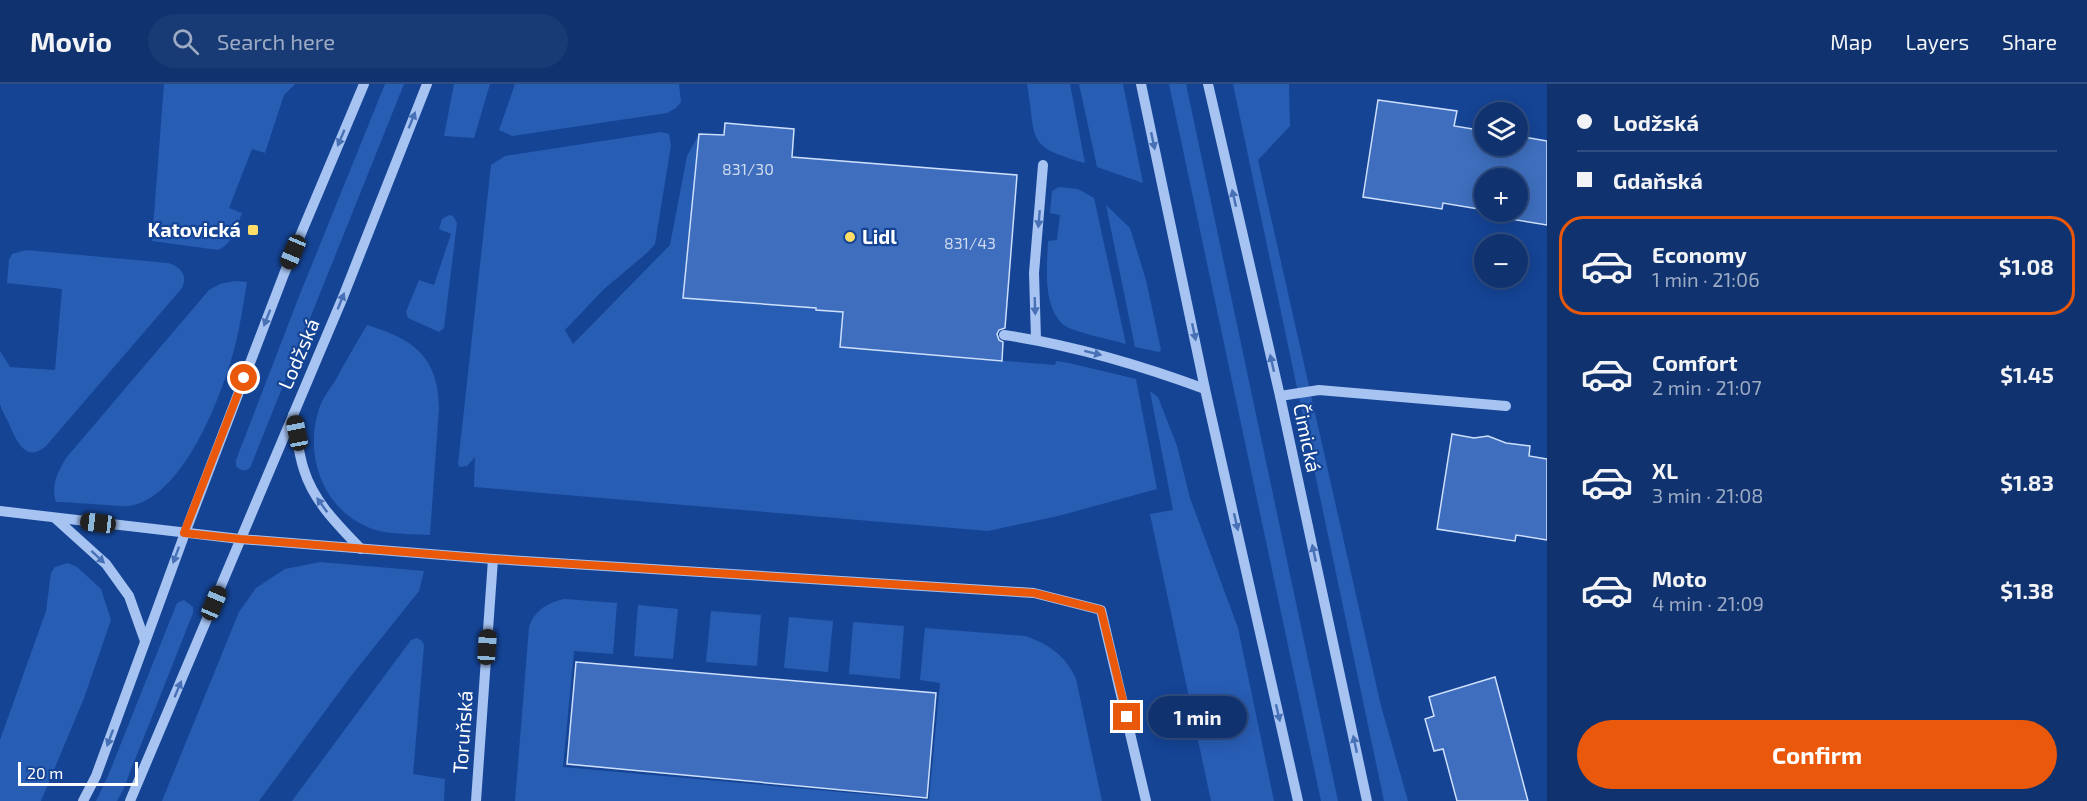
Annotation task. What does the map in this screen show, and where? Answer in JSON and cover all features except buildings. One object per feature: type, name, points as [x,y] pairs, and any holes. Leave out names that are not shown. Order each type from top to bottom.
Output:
[{"type":"street","points":[[83,801],[96,776],[184,533],[284,274],[364,84]]},
{"type":"street","name":"Lodžská","points":[[130,801],[293,415],[427,84]]},
{"type":"street","points":[[1141,84],[1298,801]]},
{"type":"street","name":"Čimická","points":[[1208,84],[1280,396],[1367,801]]},
{"type":"street","points":[[1036,339],[1034,273],[1043,165]]},
{"type":"street","points":[[1004,335],[1036,339],[1134,363],[1206,389]]},
{"type":"street","points":[[1280,396],[1319,390],[1506,406]]},
{"type":"street","points":[[293,415],[304,470],[317,500],[334,522],[361,549]]},
{"type":"street","points":[[0,511],[240,539],[361,549],[1034,593],[1101,610],[1146,801]]},
{"type":"street","points":[[55,518],[105,564],[129,596],[145,641]]},
{"type":"street","name":"Toruňská","points":[[476,801],[493,559]]},
{"type":"shaded area","points":[[164,84],[295,84],[284,95],[265,153],[252,149],[229,208],[242,213],[231,239],[218,250],[152,241]]},
{"type":"shaded area","points":[[385,84],[404,84],[250,468],[241,470],[236,466],[236,460]]},
{"type":"shaded area","points":[[454,84],[490,84],[474,138],[444,136]]},
{"type":"shaded area","points":[[515,84],[679,84],[681,102],[667,113],[512,136],[499,130]]},
{"type":"shaded area","points":[[1027,84],[1070,84],[1085,163],[1065,157],[1042,145],[1034,129]]},
{"type":"shaded area","points":[[1079,84],[1123,84],[1143,183],[1097,167]]},
{"type":"shaded area","points":[[1169,84],[1186,84],[1338,801],[1321,801]]},
{"type":"shaded area","points":[[1233,84],[1289,84],[1290,126],[1258,160],[1381,706],[1408,801],[1384,801]]},
{"type":"shaded area","points":[[661,132],[669,134],[671,145],[655,244],[604,289],[565,330],[573,344],[670,245],[687,156],[699,134],[683,298],[843,312],[841,347],[1055,365],[1056,361],[1136,379],[1157,489],[1058,516],[988,531],[474,487],[475,457],[467,466],[460,467],[458,464],[491,165],[505,156]]},
{"type":"shaded area","points":[[1059,187],[1078,189],[1094,198],[1126,344],[1068,328],[1052,308],[1047,286],[1048,241],[1057,240],[1060,215],[1050,213],[1052,191]]},
{"type":"shaded area","points":[[1106,205],[1130,228],[1146,280],[1161,350],[1159,352],[1135,347]]},
{"type":"shaded area","points":[[449,215],[453,216],[457,223],[444,328],[439,332],[408,318],[406,312],[419,280],[434,285],[451,234],[439,229],[442,219]]},
{"type":"shaded area","points":[[26,250],[168,263],[180,269],[184,275],[182,288],[46,446],[33,452],[19,444],[0,404],[0,351],[10,367],[55,370],[62,289],[7,283],[9,260],[12,254]]},
{"type":"shaded area","points":[[234,281],[247,282],[234,350],[220,393],[197,443],[183,466],[166,485],[148,499],[129,506],[56,502],[54,490],[56,480],[66,458],[209,290],[220,284]]},
{"type":"shaded area","points":[[367,325],[383,330],[410,344],[420,352],[434,375],[439,408],[430,535],[384,532],[364,526],[334,502],[324,486],[317,467],[314,448],[319,409]]},
{"type":"shaded area","points":[[1150,391],[1158,397],[1177,446],[1190,498],[1238,628],[1274,801],[1211,801],[1150,514],[1173,510]]},
{"type":"shaded area","points":[[320,562],[424,571],[419,591],[351,676],[259,801],[162,801],[239,612],[256,588],[285,569]]},
{"type":"shaded area","points":[[68,563],[77,567],[101,589],[111,620],[84,698],[41,801],[0,801],[0,740],[46,611],[51,573],[55,567]]},
{"type":"shaded area","points":[[565,599],[617,603],[613,654],[574,651],[563,767],[929,800],[940,683],[920,680],[925,628],[1025,636],[1042,643],[1062,657],[1076,679],[1102,801],[515,801],[529,627],[543,608]]},
{"type":"shaded area","points":[[184,600],[193,607],[193,613],[123,790],[117,801],[96,801],[177,603]]},
{"type":"shaded area","points":[[638,605],[678,609],[673,659],[634,656]]},
{"type":"shaded area","points":[[711,611],[761,615],[757,666],[706,662]]},
{"type":"shaded area","points":[[789,617],[833,621],[828,672],[784,668]]},
{"type":"shaded area","points":[[853,622],[904,626],[900,679],[849,674]]},
{"type":"shaded area","points":[[417,638],[424,645],[413,774],[445,779],[444,801],[292,801],[411,640]]},
{"type":"place","name":"Katovická","points":[[253,230]]},
{"type":"place","name":"Lidl","points":[[850,237]]},
{"type":"route","points":[[244,378],[184,533],[493,559],[1034,593],[1101,610],[1127,717]]}]
